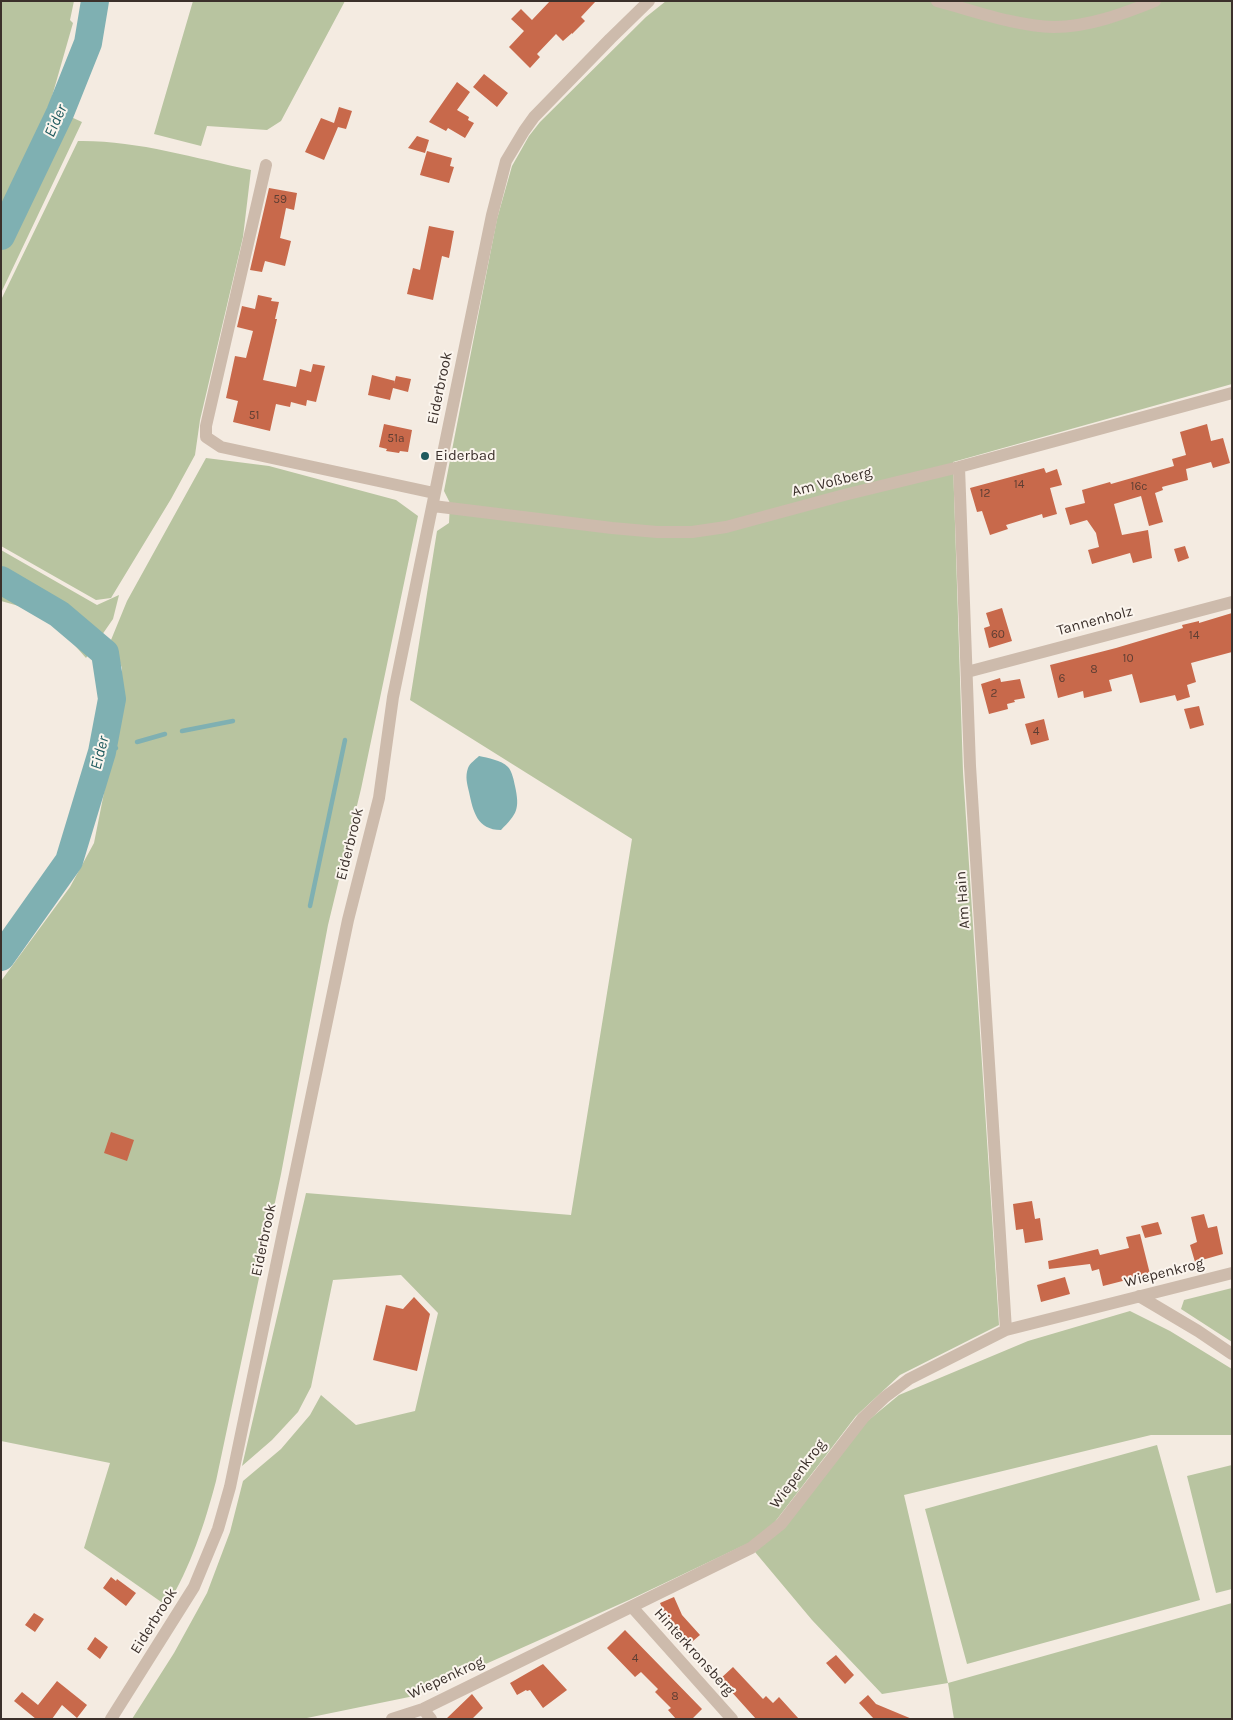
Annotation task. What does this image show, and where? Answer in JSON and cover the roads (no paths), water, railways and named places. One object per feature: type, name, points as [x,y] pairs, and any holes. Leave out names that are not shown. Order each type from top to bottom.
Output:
[{"type":"street","name":"Eiderbrook","points":[[111,1719],[194,1587],[218,1529],[230,1487],[348,920],[378,798],[393,697],[492,215],[506,162],[534,117],[649,1]]},
{"type":"street","points":[[937,1],[1017,22],[1053,27],[1080,25],[1107,18],[1155,1]]},
{"type":"street","name":"Am Voßberg","points":[[266,165],[206,426],[206,437],[221,447],[434,499],[612,528],[657,532],[692,532],[726,527],[1232,393]]},
{"type":"street","name":"Am Hain","points":[[958,467],[970,766],[1006,1330]]},
{"type":"street","name":"Tannenholz","points":[[967,672],[1232,602]]},
{"type":"street","name":"Wiepenkrog","points":[[392,1719],[423,1709],[746,1551],[767,1537],[784,1520],[863,1418],[885,1397],[909,1380],[1006,1330],[1232,1273]]},
{"type":"street","points":[[1139,1296],[1198,1331],[1232,1354]]},
{"type":"street","name":"Hinterkronsberg","points":[[632,1607],[732,1719]]},
{"type":"street","points":[[423,1709],[431,1719]]},
{"type":"water","points":[[479,756],[502,763],[513,776],[517,800],[516,811],[511,820],[501,830],[486,827],[481,823],[472,806],[467,774],[471,763]]},
{"type":"waterway","name":"Eider","points":[[1,236],[60,113],[88,43],[95,1]]},
{"type":"waterway","name":"Eider","points":[[1,580],[59,614],[105,653],[112,699],[102,752],[69,861],[1,957]]},
{"type":"waterway","points":[[182,731],[233,721]]},
{"type":"waterway","points":[[137,742],[165,734]]},
{"type":"waterway","points":[[310,906],[345,740]]},
{"type":"waterway","points":[[102,752],[116,748]]},
{"type":"place","name":"Eiderbad","points":[[425,456]]}]
